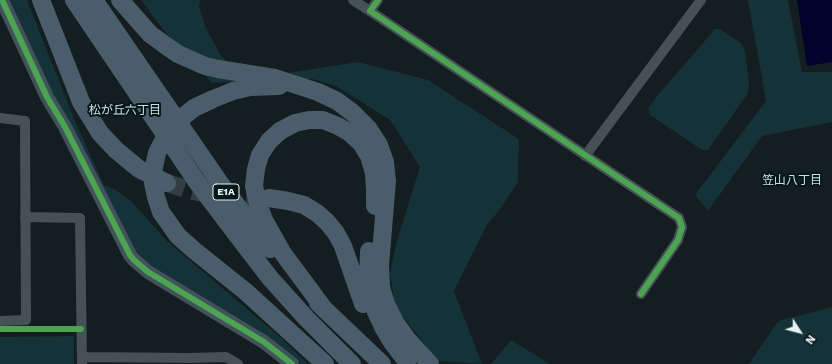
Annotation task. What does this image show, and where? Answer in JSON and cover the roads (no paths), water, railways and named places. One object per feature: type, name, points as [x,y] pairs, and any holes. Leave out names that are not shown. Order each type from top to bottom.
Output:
[{"type":"highway","points":[[40,0],[81,102],[100,133],[116,150],[139,169],[167,182]]},
{"type":"highway","name":"E1A","points":[[74,0],[197,182],[237,235],[275,284],[306,318],[352,364]]},
{"type":"highway","name":"E1A","points":[[94,0],[212,173],[243,215],[276,256],[325,310],[382,364]]},
{"type":"highway","points":[[120,0],[150,34],[165,46],[192,61],[226,71],[275,78],[318,92],[337,101],[353,113],[368,128],[379,145],[385,162],[387,181],[381,242],[381,286],[386,304],[395,322],[407,339],[430,364]]},
{"type":"highway","points":[[318,92],[291,87],[250,87],[233,91],[194,108],[172,127],[164,139],[157,153],[153,183],[161,212],[178,236],[245,291],[325,364]]},
{"type":"highway","points":[[325,310],[282,252],[272,235],[258,204],[254,186],[256,169],[260,155],[269,141],[280,131],[295,124],[309,120],[322,120],[338,126],[350,133],[361,143],[369,156],[374,173],[376,190],[375,209],[368,253],[368,282],[376,312],[383,327],[392,342],[409,363]]},
{"type":"highway","points":[[268,198],[304,205],[317,213],[327,222],[336,233],[343,246],[368,315],[376,329],[409,363]]},
{"type":"street","points":[[2,0],[47,97],[65,127],[126,248],[134,260],[148,272],[264,342],[292,364]]},
{"type":"street","points":[[353,0],[678,218],[682,227],[678,240],[641,294]]},
{"type":"street","points":[[370,11],[378,0]]},
{"type":"street","points":[[585,156],[701,0]]},
{"type":"street","points":[[0,118],[25,121],[26,320],[0,320]]},
{"type":"street","points":[[25,217],[80,218],[82,360],[191,361],[226,357],[238,364]]},
{"type":"water","points":[[797,0],[832,0],[832,62],[807,66]]},
{"type":"tunnel","points":[[167,183],[193,191],[218,196],[269,198]]},
{"type":"district","name":"松が丘六丁目","points":[[125,110]]},
{"type":"district","name":"笠山八丁目","points":[[792,180]]}]
